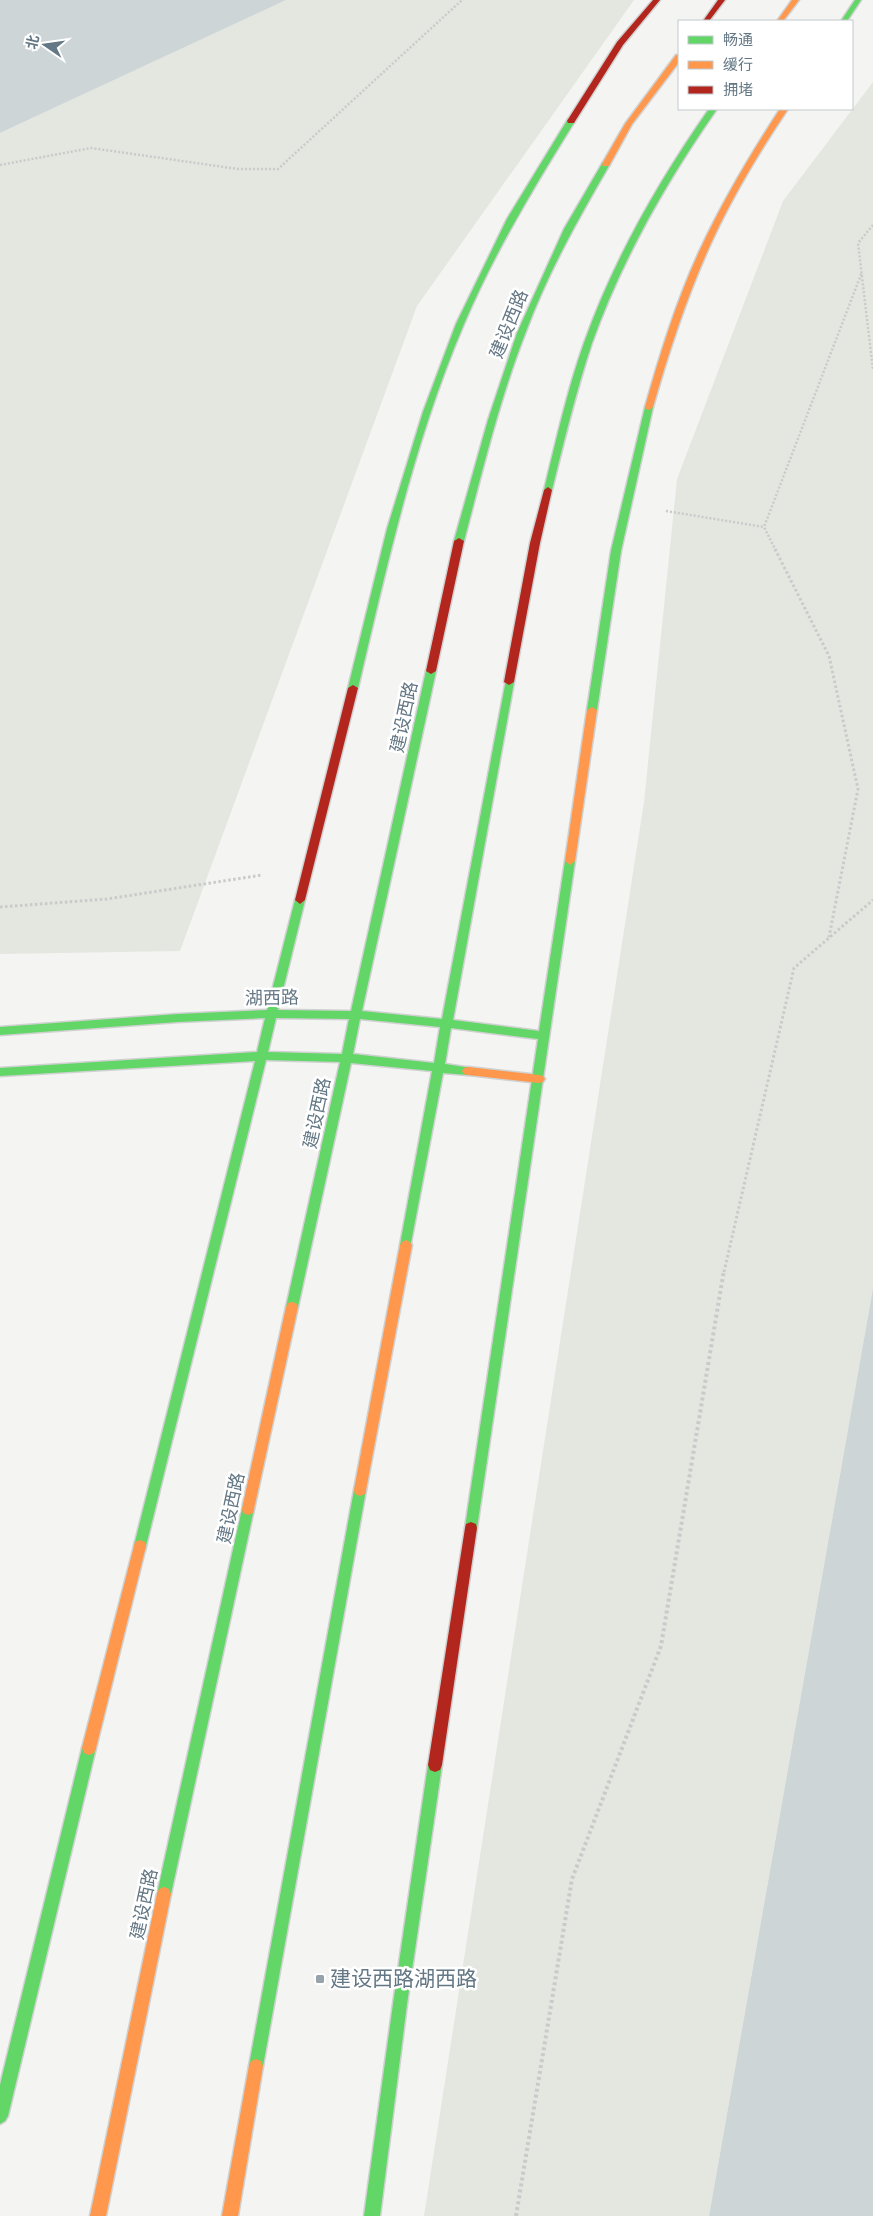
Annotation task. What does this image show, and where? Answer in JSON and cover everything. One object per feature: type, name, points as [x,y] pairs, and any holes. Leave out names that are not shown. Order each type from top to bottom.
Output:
[{"type":"street","points":[[0,2116],[43,1934],[391,529],[427,412],[460,324],[510,219],[620,44],[656,0]]},
{"type":"street","points":[[707,20],[722,0]]},
{"type":"street","points":[[781,20],[796,0]]},
{"type":"street","points":[[845,20],[858,0]]},
{"type":"street","name":"建设西路","points":[[98,2216],[148,1969],[460,536],[492,420],[518,342],[572,222],[629,124],[678,58]]},
{"type":"street","points":[[230,2216],[269,1987],[535,543],[566,420],[589,343],[632,240],[687,143],[712,110]]},
{"type":"street","points":[[372,2216],[402,1995],[615,561],[640,438],[663,353],[701,252],[752,156],[783,110]]},
{"type":"street","name":"湖西路","points":[[0,1031],[272,1014],[356,1016],[447,1023],[544,1036]]},
{"type":"street","points":[[0,1072],[261,1056],[347,1058],[539,1079]]},
{"type":"path","points":[[0,165],[91,148],[238,169],[278,169],[462,0]]},
{"type":"path","points":[[873,225],[858,243],[873,370]]},
{"type":"path","points":[[829,938],[858,789],[829,656],[764,527],[862,272]]},
{"type":"path","points":[[626,505],[764,527]]},
{"type":"path","points":[[0,907],[107,899],[308,868]]},
{"type":"path","points":[[516,2216],[572,1879],[661,1646],[723,1274],[794,968],[873,900]]},
{"type":"shaded area","points":[[0,0],[286,0],[0,133]]},
{"type":"shaded area","points":[[286,0],[634,0],[417,306],[180,951],[0,954],[0,133]]},
{"type":"shaded area","points":[[873,82],[873,1288],[709,2216],[424,2216],[644,802],[677,479],[783,201]]},
{"type":"shaded area","points":[[873,1288],[873,2216],[709,2216]]},
{"type":"traffic: fast","points":[[845,20],[858,0]]},
{"type":"traffic: fast","points":[[548,490],[582,362],[613,282],[658,193],[675,164],[712,110]]},
{"type":"traffic: fast","points":[[353,688],[391,529],[427,412],[460,324],[511,219],[571,121]]},
{"type":"traffic: fast","points":[[459,541],[492,420],[521,333],[568,229],[606,164]]},
{"type":"traffic: fast","points":[[592,710],[616,551],[649,407]]},
{"type":"traffic: fast","points":[[292,1307],[431,671]]},
{"type":"traffic: fast","points":[[406,1245],[509,682]]},
{"type":"traffic: fast","points":[[471,1528],[570,861]]},
{"type":"traffic: fast","points":[[140,1546],[300,900]]},
{"type":"traffic: fast","points":[[0,1031],[178,1018],[311,1014],[403,1018],[544,1036]]},
{"type":"traffic: fast","points":[[0,1072],[261,1056],[347,1058],[468,1071]]},
{"type":"traffic: fast","points":[[256,2066],[360,1490]]},
{"type":"traffic: fast","points":[[164,1894],[248,1509]]},
{"type":"traffic: fast","points":[[0,2116],[89,1748]]},
{"type":"traffic: fast","points":[[372,2216],[400,2004],[435,1765]]},
{"type":"traffic: slow","points":[[781,20],[796,0]]},
{"type":"traffic: slow","points":[[606,164],[629,124],[678,58]]},
{"type":"traffic: slow","points":[[649,407],[673,327],[703,252],[739,180],[760,144],[783,110]]},
{"type":"traffic: slow","points":[[570,861],[592,710]]},
{"type":"traffic: slow","points":[[468,1071],[539,1079]]},
{"type":"traffic: slow","points":[[360,1490],[406,1245]]},
{"type":"traffic: slow","points":[[248,1509],[292,1307]]},
{"type":"traffic: slow","points":[[89,1748],[140,1546]]},
{"type":"traffic: slow","points":[[98,2216],[164,1894]]},
{"type":"traffic: slow","points":[[230,2216],[256,2066]]},
{"type":"traffic: jam","points":[[571,121],[620,44],[657,0]]},
{"type":"traffic: jam","points":[[707,20],[722,0]]},
{"type":"traffic: jam","points":[[509,682],[535,543],[548,490]]},
{"type":"traffic: jam","points":[[431,671],[459,541]]},
{"type":"traffic: jam","points":[[300,900],[353,688]]},
{"type":"traffic: jam","points":[[435,1765],[471,1528]]},
{"type":"place","name":"建设西路湖西路","points":[[320,1979]]}]
